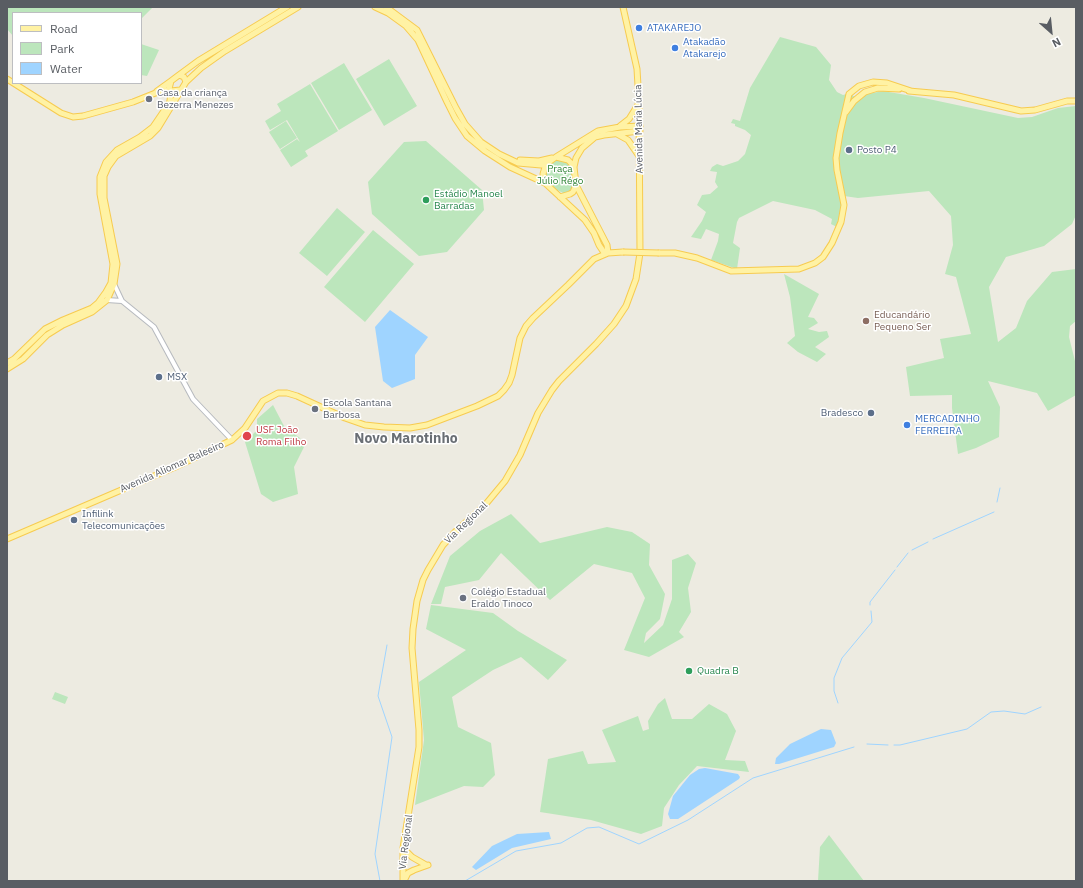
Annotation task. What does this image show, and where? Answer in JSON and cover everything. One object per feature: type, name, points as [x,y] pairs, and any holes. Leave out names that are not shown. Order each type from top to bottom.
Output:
[{"type":"main road","points":[[152,95],[203,58],[287,7]]},
{"type":"main road","points":[[7,369],[23,359],[47,335],[92,312],[107,300],[114,284],[117,264],[104,198],[104,176],[108,167],[116,156],[120,152],[155,132],[180,90],[201,68],[225,51],[298,7]]},
{"type":"main road","points":[[375,7],[388,13],[406,26],[418,40],[455,118],[467,136],[476,144],[510,167],[545,183],[585,220],[594,233],[599,245],[607,254]]},
{"type":"main road","points":[[386,7],[417,30],[445,88],[465,124],[481,142],[508,159],[534,165],[546,164]]},
{"type":"main road","name":"Avenida Maria Lúcia","points":[[623,7],[637,69],[640,102],[640,253]]},
{"type":"main road","points":[[179,75],[184,77],[186,82]]},
{"type":"main road","points":[[7,364],[45,329],[92,308],[98,303],[106,292],[111,283],[113,264],[100,194],[100,177],[106,162],[117,150],[140,137],[153,126],[170,101],[169,86],[171,81]]},
{"type":"main road","name":"Avenida Aliomar Baleeiro","points":[[7,539],[175,468],[232,440],[245,428],[264,401],[271,396],[282,392],[297,396],[345,418],[373,426],[395,428],[419,427],[437,422],[490,400],[502,393],[509,383],[512,375],[518,342],[526,326],[594,259],[607,254],[623,252],[659,253],[686,256],[706,261],[731,271],[799,269],[816,263],[823,257],[832,243],[841,222],[844,205],[836,158],[837,145],[849,94],[854,89],[864,84],[881,82],[911,91]]},
{"type":"main road","points":[[15,84],[61,113],[73,117],[83,116],[133,102],[163,90],[180,90]]},
{"type":"main road","name":"Avenida Aliomar Baleeiro","points":[[844,114],[860,95],[873,89],[886,88],[948,94],[1021,111],[1035,110],[1067,101],[1076,101]]},
{"type":"main road","points":[[620,127],[629,118],[640,102]]},
{"type":"main road","points":[[545,183],[542,174],[546,164],[594,133],[620,127],[640,129]]},
{"type":"main road","points":[[607,254],[607,245],[576,185],[574,167],[579,152],[590,140],[599,136],[640,129]]},
{"type":"main road","points":[[614,133],[628,140],[640,157]]},
{"type":"main road","points":[[508,159],[539,160],[555,157],[568,160],[574,167]]},
{"type":"main road","points":[[560,197],[573,192],[576,185]]},
{"type":"main road","points":[[594,259],[599,245]]},
{"type":"main road","points":[[607,245],[617,252]]},
{"type":"main road","name":"Via Regional","points":[[403,881],[404,848],[419,752],[419,730],[412,639],[416,607],[424,580],[436,556],[446,541],[485,505],[505,481],[520,455],[538,414],[559,381],[605,335],[621,314],[632,293],[640,253]]},
{"type":"main road","points":[[403,881],[410,872],[427,865],[412,857],[404,848]]},
{"type":"street","points":[[114,284],[122,301],[154,327],[192,399],[232,440]]},
{"type":"street","points":[[107,300],[122,301]]},
{"type":"green space","points":[[7,7],[153,7],[142,18],[142,12],[12,12],[12,35],[7,29]]},
{"type":"green space","points":[[780,37],[816,47],[831,65],[829,80],[837,92],[843,95],[850,93],[858,100],[867,94],[883,91],[1018,118],[1032,117],[1058,108],[1076,106],[1076,215],[1072,224],[1044,246],[1006,257],[989,287],[998,342],[1016,328],[1027,301],[1052,272],[1076,269],[1076,321],[1070,326],[1069,337],[1076,365],[1076,395],[1048,411],[1037,393],[988,381],[1000,407],[999,437],[976,448],[958,454],[952,408],[952,395],[910,396],[906,367],[944,358],[940,339],[971,334],[956,277],[945,274],[953,245],[951,216],[929,191],[858,198],[844,196],[837,227],[831,224],[832,219],[815,210],[773,201],[739,218],[733,243],[740,248],[737,269],[711,260],[719,234],[706,229],[701,239],[691,237],[702,221],[706,212],[697,205],[702,195],[710,194],[718,187],[715,182],[717,172],[710,171],[712,167],[717,164],[723,166],[738,161],[745,154],[751,135],[745,130],[735,126],[735,124],[731,123],[733,119],[740,121],[750,88]]},
{"type":"green space","points":[[142,44],[159,50],[147,76],[142,75]]},
{"type":"green space","points":[[389,59],[417,106],[384,126],[356,79]]},
{"type":"green space","points":[[344,63],[372,110],[339,130],[311,83]]},
{"type":"green space","points":[[310,84],[338,131],[305,151],[308,156],[291,167],[280,150],[297,139],[300,142],[287,120],[270,130],[265,121],[281,111],[277,104]]},
{"type":"green space","points":[[286,121],[297,138],[280,149],[269,132]]},
{"type":"green space","name":"Estádio Manoel Barradas","points":[[426,141],[482,190],[484,210],[447,252],[419,256],[372,214],[368,182],[404,142]]},
{"type":"green space","name":"Praça Júlio Régo","points":[[557,160],[568,163],[573,173],[572,188],[567,193],[563,193],[555,189],[546,179],[545,170],[549,165]]},
{"type":"green space","points":[[337,208],[365,232],[327,276],[299,253]]},
{"type":"green space","points":[[373,230],[414,264],[365,322],[324,287]]},
{"type":"green space","points":[[784,274],[819,294],[808,317],[814,318],[818,323],[808,329],[819,332],[827,331],[829,337],[815,347],[826,354],[817,362],[798,352],[787,343],[795,336],[790,297]]},
{"type":"green space","points":[[273,405],[284,426],[300,438],[304,447],[294,467],[298,494],[273,502],[261,494],[245,442],[257,430],[257,419]]},
{"type":"green space","points":[[511,514],[540,543],[607,527],[632,532],[650,544],[649,565],[665,594],[660,619],[646,633],[644,643],[663,625],[672,599],[672,560],[688,554],[696,563],[688,588],[691,612],[679,632],[684,637],[649,657],[624,650],[645,598],[632,573],[594,564],[550,600],[501,553],[479,580],[445,587],[441,604],[431,604],[450,556],[480,531]]},
{"type":"green space","points":[[431,605],[493,613],[518,631],[567,660],[548,680],[521,657],[493,670],[452,697],[458,727],[491,743],[495,775],[483,787],[464,786],[415,805],[424,740],[419,682],[466,650],[426,629]]},
{"type":"green space","points":[[55,692],[68,697],[65,704],[52,699]]},
{"type":"green space","points":[[665,698],[672,719],[692,719],[709,704],[727,714],[736,731],[725,760],[745,761],[749,772],[697,766],[679,785],[664,808],[662,826],[641,834],[591,820],[540,812],[548,759],[583,751],[588,764],[616,762],[602,730],[638,716],[643,731],[649,729],[648,721],[658,704]]},
{"type":"green space","points":[[829,835],[864,881],[818,881],[820,847]]},
{"type":"water","points":[[390,310],[428,337],[415,355],[415,379],[392,388],[383,381],[375,327]]},
{"type":"water","points":[[821,729],[831,730],[836,743],[834,747],[775,764],[776,758],[790,744]]},
{"type":"water","points":[[705,768],[738,774],[740,777],[678,819],[670,819],[668,814],[673,796],[690,775],[699,769]]},
{"type":"water","points":[[549,832],[551,839],[512,848],[476,870],[472,867],[492,846],[517,834]]},
{"type":"waterway","points":[[997,502],[1000,488]]},
{"type":"waterway","points":[[933,539],[994,512]]},
{"type":"waterway","points":[[912,550],[928,542]]},
{"type":"waterway","points":[[897,567],[908,553]]},
{"type":"waterway","points":[[870,605],[870,602],[895,570]]},
{"type":"waterway","points":[[838,703],[834,691],[834,678],[842,658],[872,622],[871,611]]},
{"type":"waterway","points":[[380,881],[375,854],[392,737],[378,696],[387,645]]},
{"type":"waterway","points":[[894,745],[900,745],[967,729],[991,712],[1004,711],[1025,714],[1041,707]]},
{"type":"waterway","points":[[867,744],[888,745]]},
{"type":"waterway","points":[[465,881],[516,851],[561,843],[587,828],[599,827],[639,844],[688,820],[753,778],[854,747]]},
{"type":"place","name":"ATAKAREJO","points":[[639,28]]},
{"type":"place","name":"Atakadão Atakarejo","points":[[675,48]]},
{"type":"place","name":"Casa da criança Bezerra Menezes","points":[[149,99]]},
{"type":"place","name":"Posto P4","points":[[849,150]]},
{"type":"place","name":"Estádio Manoel Barradas","points":[[426,200]]},
{"type":"place","name":"Educandário Pequeno Ser","points":[[866,321]]},
{"type":"place","name":"MSX","points":[[159,377]]},
{"type":"place","name":"Escola Santana Barbosa","points":[[315,409]]},
{"type":"place","name":"Bradesco","points":[[871,413]]},
{"type":"place","name":"MERCADINHO FERREIRA","points":[[907,425]]},
{"type":"place","name":"USF João Roma Filho","points":[[247,436]]},
{"type":"place","name":"Infilink Telecomunicações","points":[[74,520]]},
{"type":"place","name":"Colégio Estadual Eraldo Tinoco","points":[[463,598]]},
{"type":"place","name":"Quadra B","points":[[689,671]]},
{"type":"district","name":"Novo Marotinho","points":[[406,439]]}]
